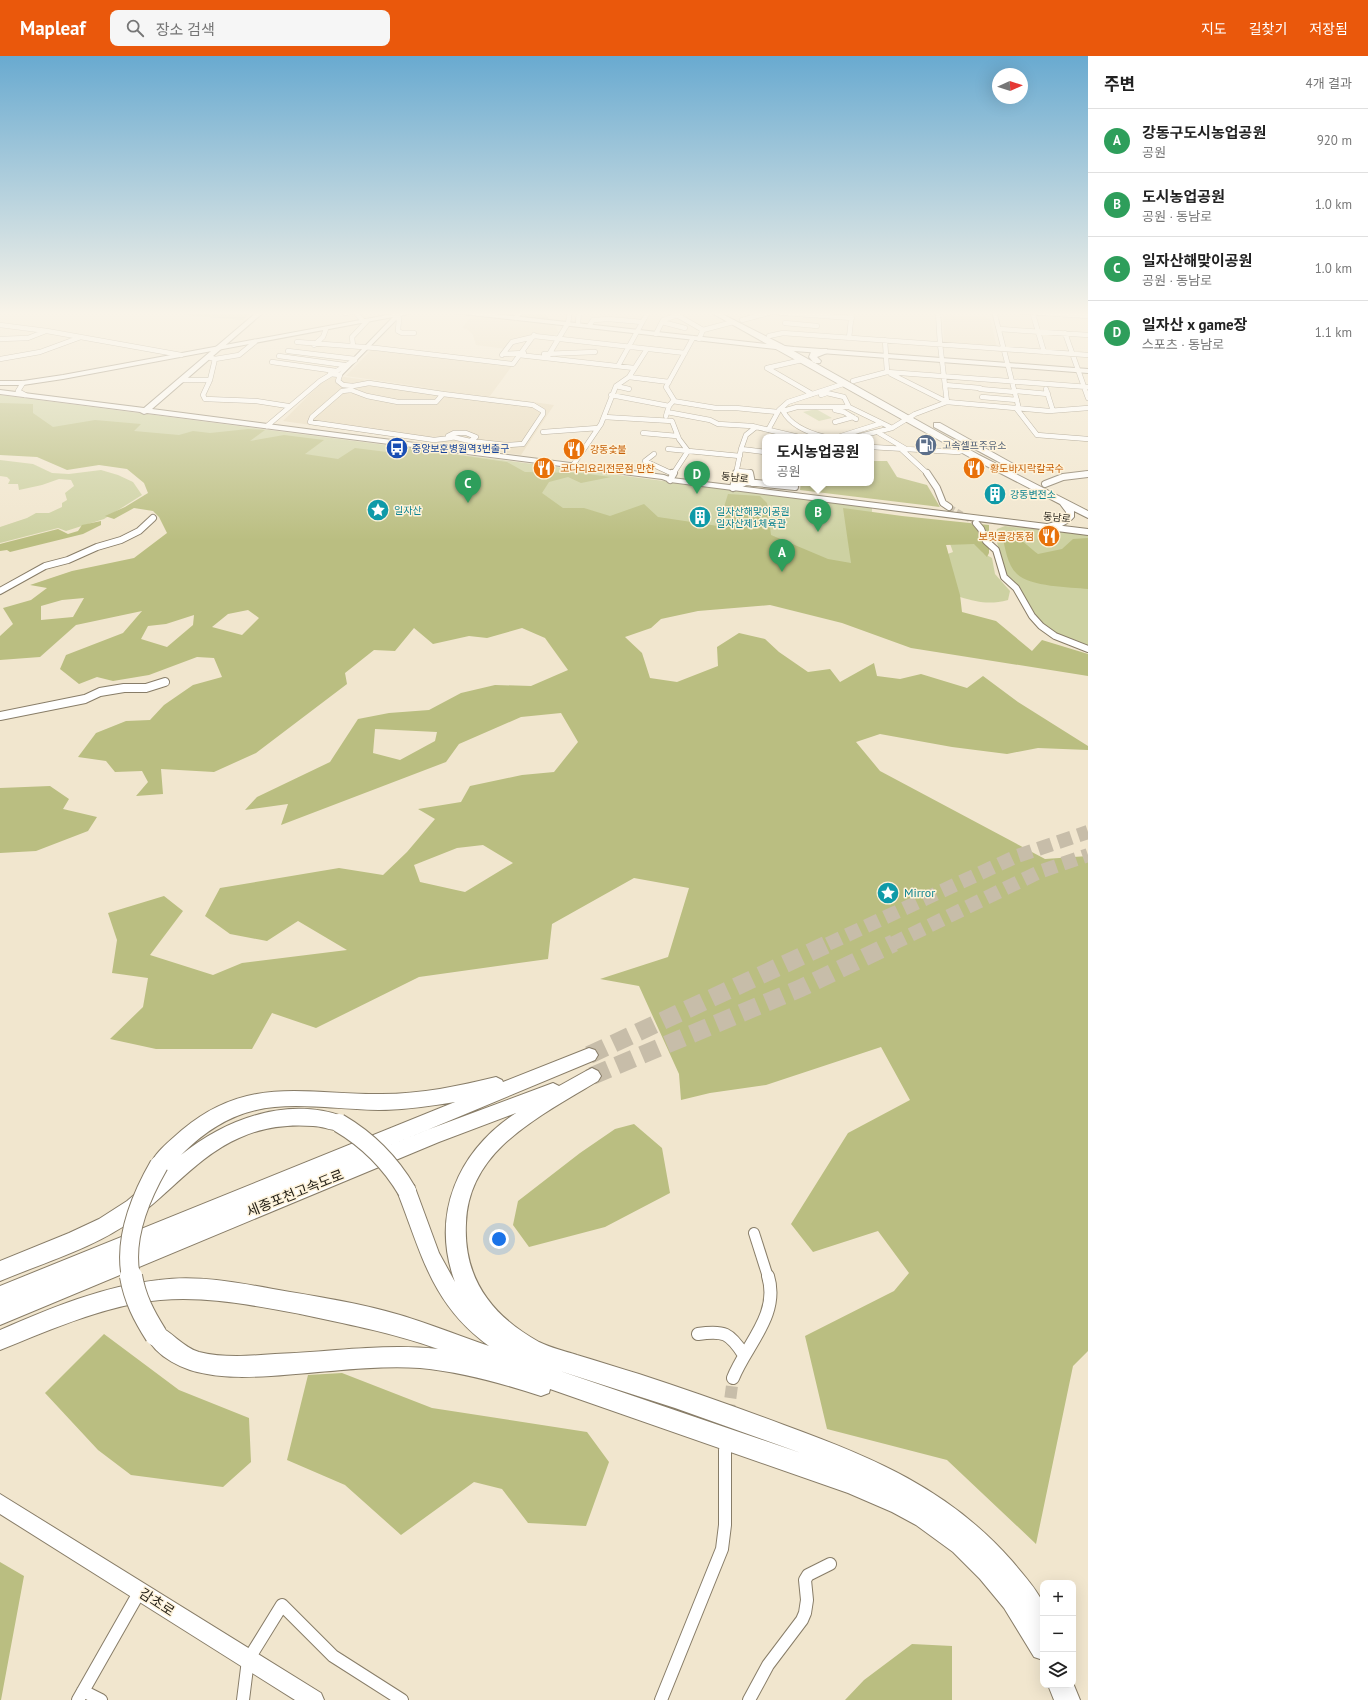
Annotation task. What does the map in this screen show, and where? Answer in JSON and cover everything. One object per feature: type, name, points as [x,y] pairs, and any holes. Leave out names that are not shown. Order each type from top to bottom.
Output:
[{"type":"highway","name":"세종포천고속도로","points":[[0,1296],[589,1055]]},
{"type":"highway","name":"세종포천고속도로","points":[[0,1315],[433,1136],[592,1076],[525,1115],[502,1133],[489,1145],[476,1161],[466,1178],[456,1214],[456,1252],[461,1273],[469,1292],[484,1311],[510,1335],[541,1354],[702,1405],[823,1450],[864,1466],[917,1495]]},
{"type":"highway","points":[[530,1078],[431,1098],[402,1101],[286,1098],[266,1100],[249,1103],[220,1114],[205,1123],[180,1143],[159,1165],[144,1190],[132,1228],[129,1259],[131,1282],[136,1300],[148,1324],[156,1335],[168,1346],[185,1357],[206,1364],[256,1366],[361,1358],[402,1357],[440,1360],[478,1366],[588,1400],[750,1459],[846,1482]]},
{"type":"highway","points":[[0,1271],[66,1244],[119,1219],[139,1204],[174,1172],[208,1145],[242,1127],[261,1121],[296,1116],[326,1119],[339,1123],[363,1138],[383,1156],[393,1168],[407,1192],[430,1257],[440,1279],[454,1299],[474,1321],[508,1347],[528,1358],[583,1379],[917,1495],[958,1523],[992,1554],[1016,1585],[1040,1621]]},
{"type":"highway","points":[[0,1340],[100,1302],[140,1292],[172,1288],[195,1288],[256,1296],[350,1312],[401,1326],[846,1482],[917,1513],[947,1533],[971,1552],[1015,1602],[1040,1643]]},
{"type":"highway","points":[[1062,1688],[1067,1700]]},
{"type":"highway","points":[[1072,1688],[1076,1700]]},
{"type":"main road","points":[[144,412],[173,388]]},
{"type":"main road","points":[[851,388],[911,416],[1088,507]]},
{"type":"main road","points":[[864,388],[964,450],[1088,515]]},
{"type":"main road","name":"동남로","points":[[0,392],[144,412],[268,426],[671,477],[733,488],[759,485]]},
{"type":"main road","name":"동남로","points":[[766,486],[1088,532]]},
{"type":"main road","points":[[1046,527],[1062,523],[1070,516],[1070,512],[1063,502]]},
{"type":"main road","name":"감초로","points":[[0,1503],[314,1700]]},
{"type":"street","points":[[19,388],[18,391],[25,395]]},
{"type":"street","points":[[207,388],[203,396],[205,399],[250,401],[288,406]]},
{"type":"street","points":[[268,426],[288,406],[312,388]]},
{"type":"street","points":[[401,388],[537,406],[543,411],[543,414],[526,441],[523,444],[515,445],[451,438],[434,440],[309,421],[342,388],[352,388],[376,398],[416,403],[436,402],[443,394]]},
{"type":"street","points":[[573,465],[604,417],[614,388]]},
{"type":"street","points":[[666,388],[673,401]]},
{"type":"street","points":[[801,388],[812,394]]},
{"type":"street","points":[[768,430],[778,412],[788,402],[831,388]]},
{"type":"street","points":[[918,388],[947,402],[984,406],[1053,410],[1088,408]]},
{"type":"street","points":[[945,388],[947,402]]},
{"type":"street","points":[[969,388],[1048,394]]},
{"type":"street","points":[[1014,388],[1018,408],[1038,435],[1088,439]]},
{"type":"street","points":[[1046,388],[1053,410]]},
{"type":"street","points":[[1086,388],[1088,398]]},
{"type":"street","points":[[980,389],[984,406]]},
{"type":"street","points":[[797,407],[796,401],[827,393],[844,397],[849,407]]},
{"type":"street","points":[[612,395],[669,406]]},
{"type":"street","points":[[982,397],[1017,400]]},
{"type":"street","points":[[664,420],[669,406],[673,401]]},
{"type":"street","points":[[673,401],[716,408],[736,408],[778,412]]},
{"type":"street","points":[[870,434],[892,428],[911,416],[947,402]]},
{"type":"street","points":[[814,434],[792,421],[784,414],[783,411],[797,407],[849,407],[892,428]]},
{"type":"street","points":[[830,407],[837,411],[844,412],[854,418],[835,422]]},
{"type":"street","points":[[667,412],[710,420],[718,424],[756,427],[768,430],[775,434]]},
{"type":"street","points":[[604,417],[672,421],[677,436],[688,451]]},
{"type":"street","points":[[847,434],[882,423]]},
{"type":"street","points":[[733,488],[741,449],[746,435],[756,427]]},
{"type":"street","points":[[544,432],[598,428]]},
{"type":"street","points":[[451,438],[448,436],[455,432],[472,434],[476,437],[519,443],[526,441]]},
{"type":"street","points":[[880,432],[904,449],[905,455],[920,466],[941,493],[943,503],[949,507]]},
{"type":"street","points":[[644,433],[677,436]]},
{"type":"street","points":[[470,441],[474,440],[476,437]]},
{"type":"street","points":[[441,448],[451,438]]},
{"type":"street","points":[[874,447],[958,452],[964,450]]},
{"type":"street","points":[[668,449],[683,452],[688,451],[740,456]]},
{"type":"street","points":[[741,449],[762,452]]},
{"type":"street","points":[[654,454],[645,461],[671,477],[676,467],[688,451]]},
{"type":"street","points":[[737,471],[750,472],[759,485]]},
{"type":"street","points":[[1045,484],[1063,477],[1088,474]]},
{"type":"street","points":[[733,488],[746,482],[759,485]]},
{"type":"street","points":[[777,486],[795,487]]},
{"type":"street","points":[[0,591],[45,566],[68,560],[97,547],[121,540],[138,530],[153,518]]},
{"type":"street","points":[[976,523],[981,529],[986,541],[996,550],[1004,577],[1016,588],[1032,616],[1055,636],[1088,649]]},
{"type":"street","points":[[0,716],[86,699],[100,692],[124,688],[146,688],[165,682]]},
{"type":"street","points":[[733,1378],[739,1363],[760,1331],[770,1300],[769,1281],[754,1233]]},
{"type":"street","points":[[698,1334],[711,1332],[725,1333],[733,1338],[744,1355]]},
{"type":"street","points":[[662,1700],[722,1549],[725,1525],[725,1450]]},
{"type":"street","points":[[749,1700],[768,1665],[802,1620],[807,1600],[805,1580],[808,1575],[830,1564]]},
{"type":"street","points":[[101,1700],[81,1695],[140,1591]]},
{"type":"street","points":[[243,1700],[248,1660],[282,1605],[333,1656],[402,1700]]},
{"type":"shaded area","points":[[316,388],[427,388],[452,391],[429,388],[496,388],[490,396],[554,405],[521,455],[283,421]]},
{"type":"green space","points":[[0,395],[872,508],[871,633],[832,615],[132,467],[96,461],[0,453]]},
{"type":"green space","points":[[0,403],[33,404],[33,413],[53,427],[95,420],[141,424],[134,431],[179,435],[193,431],[210,433],[248,429],[265,430],[250,441],[284,435],[324,440],[305,454],[338,459],[355,448],[395,453],[410,448],[507,462],[525,472],[580,473],[611,477],[581,483],[568,477],[549,482],[542,493],[563,508],[584,508],[610,516],[644,504],[658,517],[718,526],[728,494],[760,496],[767,503],[771,535],[828,559],[851,563],[843,508],[989,525],[989,553],[987,557],[974,544],[946,545],[960,595],[962,612],[996,621],[1032,651],[1042,640],[1088,654],[1088,676],[911,648],[842,623],[770,605],[698,611],[661,619],[651,628],[625,637],[642,653],[650,678],[677,682],[718,666],[717,647],[739,633],[765,639],[779,652],[808,672],[830,669],[840,682],[874,663],[877,676],[900,679],[921,674],[967,688],[983,676],[1018,702],[1088,746],[1088,750],[1038,748],[1007,754],[952,747],[880,734],[856,742],[880,771],[1045,859],[1088,856],[1088,1351],[1073,1366],[1036,1544],[947,1460],[827,1429],[805,1336],[894,1291],[909,1273],[878,1231],[813,1252],[791,1224],[848,1133],[910,1100],[881,1047],[766,1085],[710,1093],[681,1100],[679,1074],[639,986],[600,979],[668,957],[689,888],[634,878],[552,924],[548,959],[419,977],[316,1028],[272,1013],[252,1049],[156,1049],[110,1039],[143,1007],[148,978],[112,973],[117,940],[108,913],[164,896],[183,911],[150,955],[213,975],[242,963],[347,950],[298,921],[267,941],[230,934],[205,916],[220,888],[339,868],[383,875],[407,852],[435,819],[418,809],[461,802],[470,786],[522,775],[554,772],[578,742],[561,713],[521,717],[459,744],[446,762],[281,825],[288,804],[245,810],[257,797],[330,762],[358,719],[389,713],[429,710],[461,693],[495,685],[531,686],[568,670],[545,638],[522,628],[487,638],[469,636],[433,644],[414,628],[395,651],[374,650],[345,673],[347,684],[256,753],[214,772],[161,769],[163,794],[136,796],[148,782],[142,771],[115,772],[106,761],[78,757],[96,733],[126,721],[150,720],[164,705],[193,685],[222,677],[214,658],[197,657],[149,675],[113,681],[97,677],[79,684],[60,669],[66,655],[123,633],[142,611],[76,625],[40,657],[0,660],[0,636],[13,624],[3,608],[31,600],[47,588],[30,585],[72,571],[134,558],[167,533],[159,517],[153,511],[134,508],[114,519],[105,516],[125,507],[148,493],[144,483],[127,469],[99,465],[67,470],[37,457],[0,455]],"holes":[[[84,598],[73,617],[41,620],[41,606],[62,600]],[[248,610],[259,618],[242,635],[212,627],[228,614]],[[194,615],[193,625],[167,647],[141,639],[148,626],[166,624]],[[375,729],[437,732],[435,741],[400,760],[373,753]],[[483,845],[513,863],[465,892],[420,882],[414,865],[457,848]]]},
{"type":"green space","points":[[816,409],[832,418],[819,421],[803,412]]},
{"type":"green space","points":[[0,460],[33,464],[52,473],[69,474],[101,470],[118,475],[133,482],[142,495],[104,519],[66,531],[58,528],[0,543],[0,527],[27,518],[36,513],[49,513],[62,507],[62,503],[67,500],[65,493],[74,486],[71,480],[59,479],[42,485],[19,490],[18,484],[8,484],[10,480],[7,477],[0,476]]},
{"type":"green space","points":[[874,461],[887,461],[897,477],[927,485],[940,507],[800,490],[801,486],[874,486]]},
{"type":"green space","points":[[101,521],[101,525],[83,534],[10,552],[7,550],[0,551],[0,544],[58,529],[68,534],[78,531],[82,525]]},
{"type":"green space","points":[[1005,526],[1088,535],[1088,647],[1057,635],[1034,615],[1006,576],[995,535],[997,529]]},
{"type":"green space","points":[[1002,534],[1007,534],[1017,538],[1038,554],[1062,549],[1073,539],[1088,538],[1088,589],[1051,586],[1031,582],[1023,578],[1017,574],[1011,566]]},
{"type":"green space","points":[[949,541],[977,542],[983,553],[992,558],[995,574],[1010,591],[1008,600],[984,602],[960,597],[945,555],[953,552]]},
{"type":"green space","points":[[50,786],[69,799],[63,809],[97,817],[88,831],[36,851],[0,853],[0,788]]},
{"type":"green space","points":[[634,1124],[662,1148],[670,1193],[605,1227],[529,1247],[513,1225],[518,1201],[580,1153],[615,1129]]},
{"type":"green space","points":[[104,1334],[179,1390],[249,1418],[251,1462],[223,1487],[131,1475],[98,1450],[45,1393]]},
{"type":"green space","points":[[342,1373],[432,1408],[587,1432],[609,1462],[586,1526],[528,1523],[502,1489],[474,1482],[401,1535],[345,1485],[287,1460],[308,1375]]},
{"type":"green space","points":[[0,1562],[24,1576],[1,1700],[0,1700]]},
{"type":"green space","points":[[912,1644],[952,1646],[952,1700],[845,1700],[864,1680]]},
{"type":"tunnel","points":[[949,507],[976,523]]},
{"type":"tunnel","points":[[828,944],[1017,856],[1088,832]]},
{"type":"tunnel","points":[[892,944],[1039,872],[1088,855]]},
{"type":"tunnel","points":[[589,1055],[830,943]]},
{"type":"tunnel","points":[[592,1076],[801,988],[894,943]]},
{"type":"tunnel","points":[[728,1416],[733,1378]]},
{"type":"place","name":"고속셀프주유소","points":[[926,445]]},
{"type":"place","name":"중앙보훈병원역3번출구","points":[[397,448]]},
{"type":"place","name":"강동숯불","points":[[574,449]]},
{"type":"place","name":"코다리요리전문점 만찬","points":[[544,468]]},
{"type":"place","name":"황도바지락칼국수","points":[[974,468]]},
{"type":"place","name":"일자산 x game장","points":[[697,494]]},
{"type":"place","name":"강동변전소","points":[[995,494]]},
{"type":"place","name":"일자산해맞이공원","points":[[468,503]]},
{"type":"place","name":"일자산","points":[[378,510]]},
{"type":"place","name":"일자산해맞이공원 일자산제1체육관","points":[[700,517]]},
{"type":"place","name":"도시농업공원","points":[[818,532]]},
{"type":"place","name":"보릿골강동점","points":[[1049,536]]},
{"type":"place","name":"강동구도시농업공원","points":[[782,572]]},
{"type":"place","name":"Mirror","points":[[888,893]]}]
